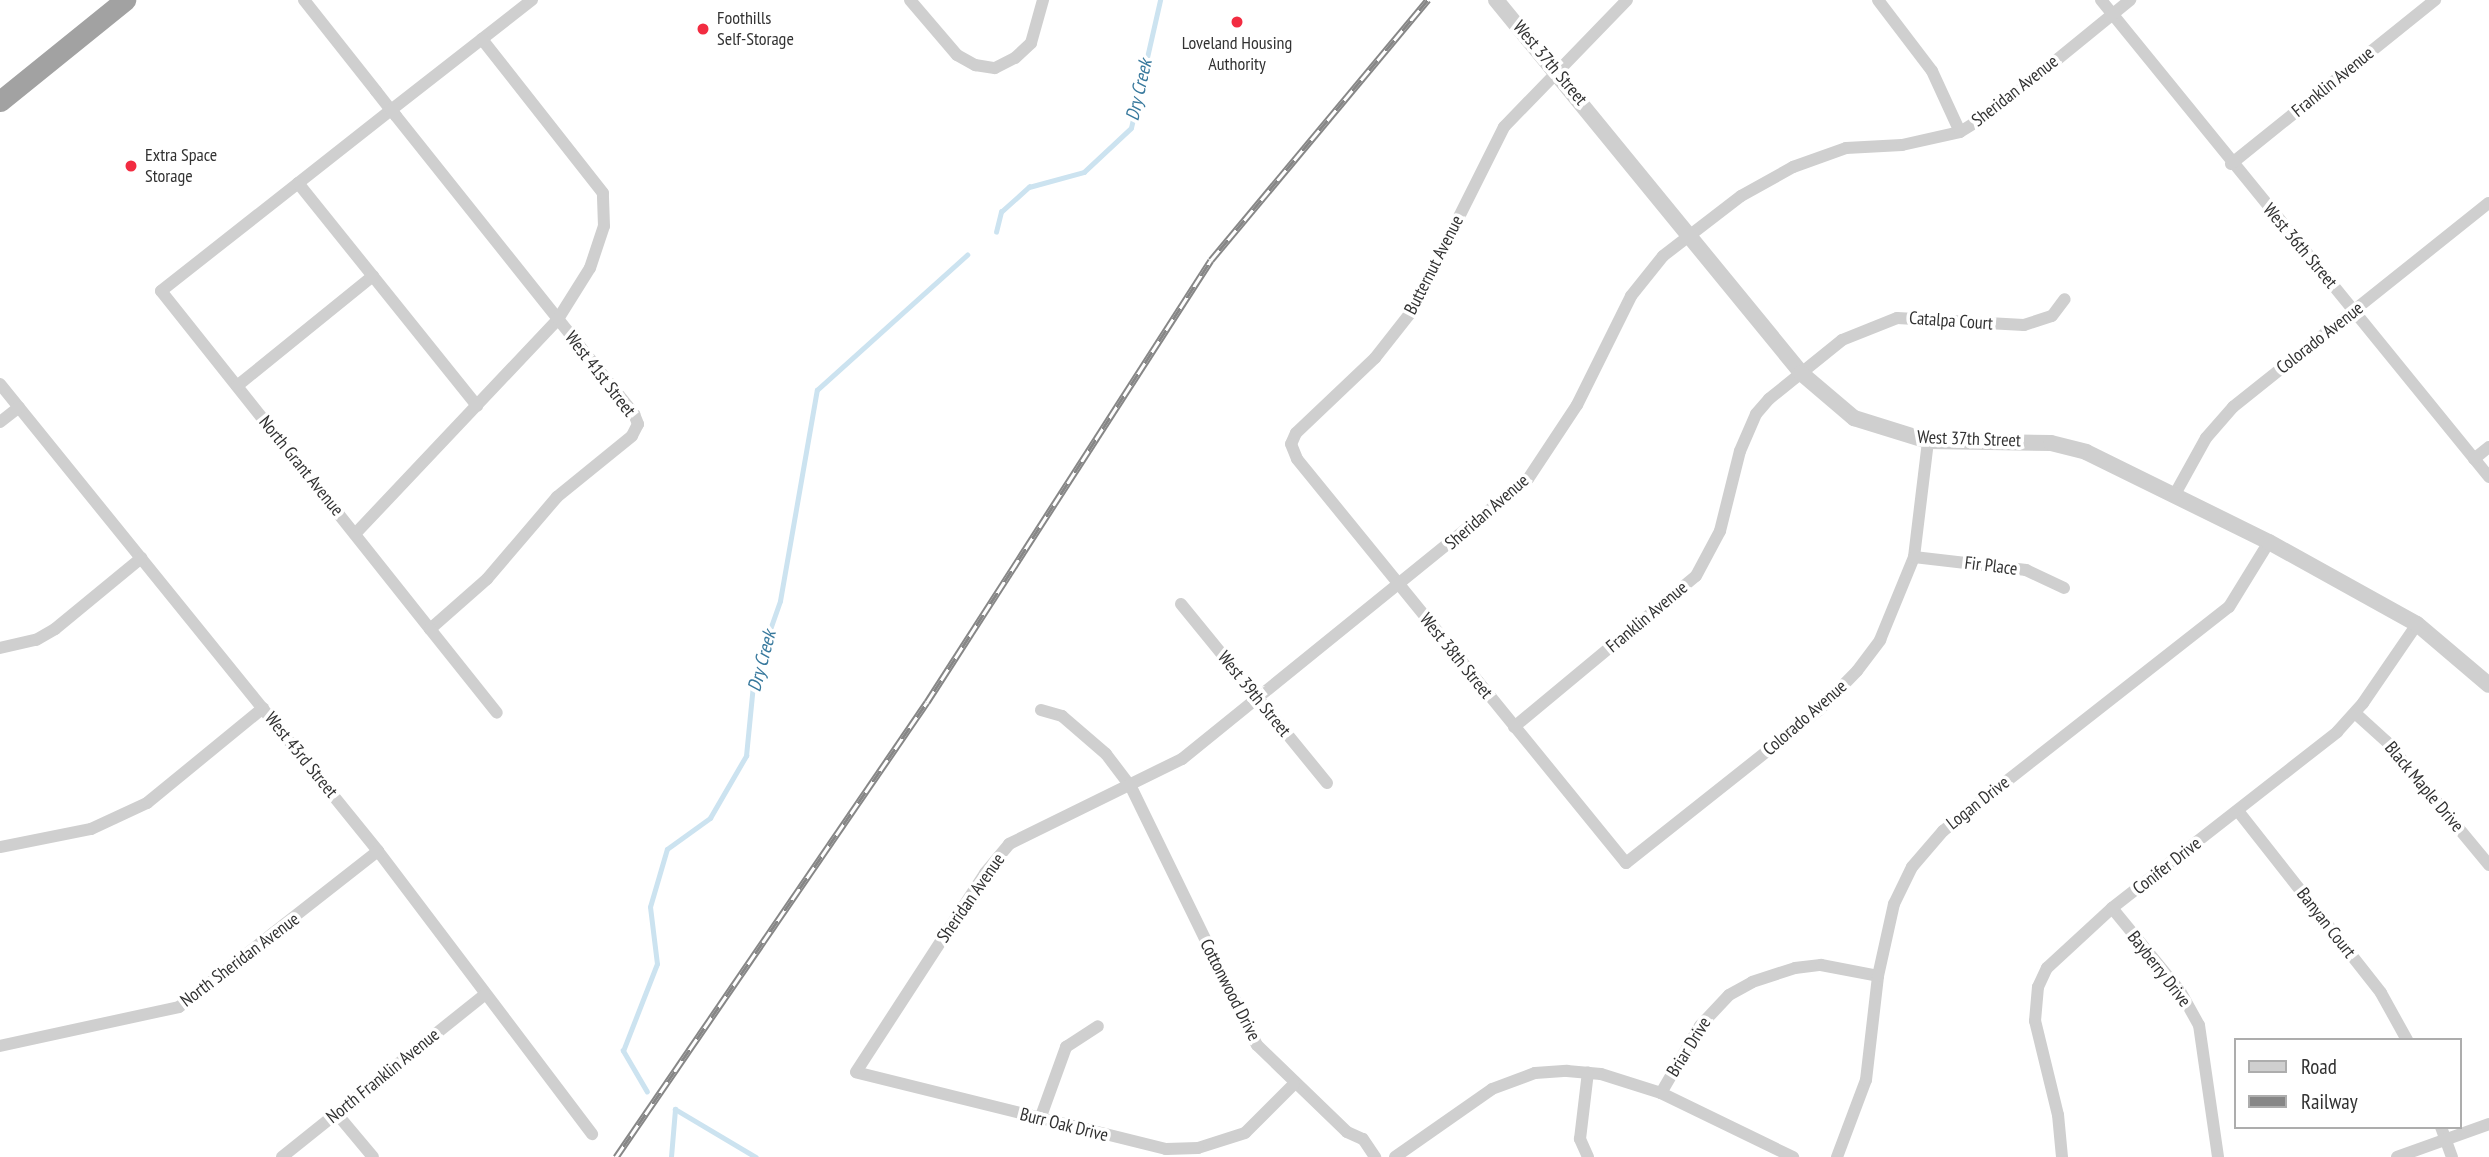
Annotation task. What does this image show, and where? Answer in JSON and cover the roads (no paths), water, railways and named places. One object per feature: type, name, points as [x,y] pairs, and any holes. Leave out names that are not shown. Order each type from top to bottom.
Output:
[{"type":"highway","points":[[0,102],[125,0]]},
{"type":"street","name":"West 41st Street","points":[[304,0],[558,319],[638,425],[632,436],[557,497],[487,579],[430,629]]},
{"type":"street","name":"North Grant Avenue","points":[[482,39],[603,193],[604,226],[590,268],[558,319],[355,534],[161,291],[391,110],[482,39],[532,0]]},
{"type":"street","points":[[910,0],[957,55],[985,68],[1005,65],[1026,49],[1043,0]]},
{"type":"street","name":"West 37th Street","points":[[1497,0],[1801,373],[1854,418],[1928,441],[2065,445],[2175,494],[2269,542],[2417,624],[2489,685]]},
{"type":"street","name":"Butternut Avenue","points":[[1291,444],[1296,433],[1396,335],[1504,127],[1627,0]]},
{"type":"street","points":[[1878,0],[1927,63],[1960,132]]},
{"type":"street","name":"West 36th Street","points":[[2101,0],[2231,164],[2489,477]]},
{"type":"street","name":"Sheridan Avenue","points":[[856,1072],[1000,853],[1020,837],[1131,787],[1182,759],[1513,493],[1540,464],[1577,405],[1630,296],[1645,274],[1690,235],[1759,184],[1817,157],[1960,132],[1994,111],[2130,0]]},
{"type":"street","name":"Franklin Avenue","points":[[2231,164],[2435,0]]},
{"type":"street","points":[[298,183],[477,405]]},
{"type":"street","name":"Colorado Avenue","points":[[2175,494],[2206,438],[2233,407],[2489,203]]},
{"type":"street","points":[[237,386],[373,276]]},
{"type":"street","name":"Catalpa Court","points":[[1801,373],[1842,340],[1879,322],[1923,317],[2024,325],[2052,316],[2065,299]]},
{"type":"street","name":"Franklin Avenue","points":[[1514,727],[1696,576],[1720,531],[1747,432],[1769,399],[1801,373]]},
{"type":"street","name":"West 43rd Street","points":[[0,384],[378,851],[484,995],[592,1134]]},
{"type":"street","points":[[0,422],[19,407]]},
{"type":"street","name":"Colorado Avenue","points":[[1626,863],[1818,711],[1857,671],[1893,617],[1914,557],[1928,441]]},
{"type":"street","name":"West 38th Street","points":[[1291,444],[1297,459],[1626,863]]},
{"type":"street","points":[[2474,459],[2489,447]]},
{"type":"street","points":[[355,534],[497,713]]},
{"type":"street","name":"Logan Drive","points":[[1839,1152],[1866,1080],[1878,976],[1894,904],[1928,846],[2229,607],[2269,542]]},
{"type":"street","name":"Fir Place","points":[[1914,557],[2026,570],[2064,587]]},
{"type":"street","points":[[0,648],[36,640],[55,629],[141,558]]},
{"type":"street","name":"West 39th Street","points":[[1181,604],[1327,783]]},
{"type":"street","name":"Conifer Drive","points":[[2062,1157],[2058,1115],[2035,1021],[2038,987],[2053,959],[2112,908],[2238,811],[2355,713],[2417,624]]},
{"type":"street","points":[[0,848],[91,829],[147,803],[262,708]]},
{"type":"street","name":"Cottonwood Drive","points":[[1041,710],[1062,716],[1106,754],[1131,787],[1247,1030],[1294,1084],[1347,1132],[1363,1139],[1375,1157]]},
{"type":"street","name":"Black Maple Drive","points":[[2355,713],[2387,742],[2489,865]]},
{"type":"street","name":"Banyan Court","points":[[2238,811],[2381,993],[2406,1038]]},
{"type":"street","name":"North Sheridan Avenue","points":[[0,1046],[179,1007],[378,851]]},
{"type":"street","name":"Bayberry Drive","points":[[2112,908],[2180,991],[2199,1025],[2218,1157]]},
{"type":"street","name":"Briar Drive","points":[[1661,1093],[1716,1006],[1752,982],[1784,971],[1821,965],[1878,976]]},
{"type":"street","name":"North Franklin Avenue","points":[[282,1157],[484,995]]},
{"type":"street","points":[[1040,1119],[1066,1047],[1098,1026]]},
{"type":"street","name":"Burr Oak Drive","points":[[856,1072],[1150,1146],[1198,1148],[1245,1133],[1294,1084]]},
{"type":"street","points":[[1588,1072],[1580,1139],[1588,1157]]},
{"type":"street","points":[[1395,1157],[1458,1109],[1507,1082],[1535,1073],[1588,1072],[1661,1093],[1793,1157]]},
{"type":"street","points":[[337,1114],[373,1157]]},
{"type":"street","points":[[2398,1157],[2443,1133],[2489,1124]]},
{"type":"street","points":[[2443,1133],[2452,1157]]},
{"type":"waterway","name":"Dry Creek","points":[[996,232],[1001,212],[1029,187],[1084,172],[1131,128],[1160,0]]},
{"type":"waterway","name":"Dry Creek","points":[[647,1092],[623,1051],[657,964],[650,907],[667,849],[710,818],[746,756],[754,675],[780,601],[817,390],[967,255]]},
{"type":"waterway","name":"Dry Creek","points":[[671,1157],[675,1109],[756,1157]]},
{"type":"railway","points":[[616,1157],[927,702],[1211,260],[1428,0]]},
{"type":"place","name":"Loveland Housing Authority","points":[[1237,22]]},
{"type":"place","name":"Foothills Self-Storage","points":[[703,29]]},
{"type":"place","name":"Extra Space Storage","points":[[131,166]]}]
